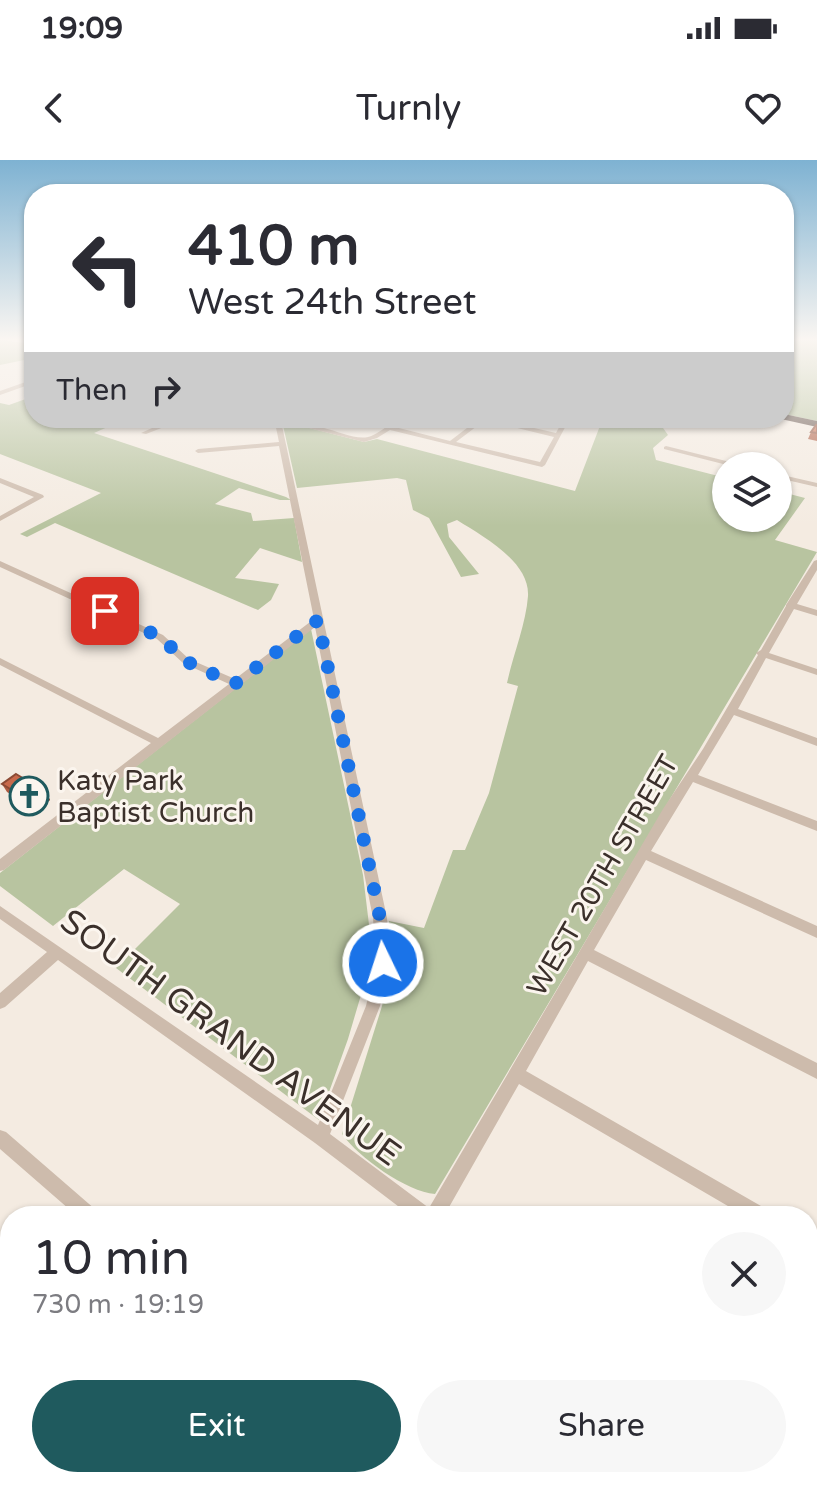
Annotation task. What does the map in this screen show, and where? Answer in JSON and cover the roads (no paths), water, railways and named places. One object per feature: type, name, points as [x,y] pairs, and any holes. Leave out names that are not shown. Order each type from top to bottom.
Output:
[{"type":"highway","points":[[794,419],[817,424]]},
{"type":"street","points":[[144,433],[156,428]]},
{"type":"street","points":[[280,428],[380,918],[383,963],[373,1006],[321,1137]]},
{"type":"street","points":[[314,428],[368,440],[390,428],[545,464],[563,428]]},
{"type":"street","points":[[451,443],[470,428]]},
{"type":"street","points":[[525,428],[559,436]]},
{"type":"street","points":[[198,451],[283,444]]},
{"type":"street","points":[[666,448],[712,459]]},
{"type":"street","points":[[792,479],[817,485]]},
{"type":"street","points":[[0,480],[38,495],[37,501],[0,519]]},
{"type":"street","points":[[0,564],[160,637],[186,661],[236,683]]},
{"type":"street","name":"WEST 20TH STREET","points":[[440,1206],[588,954],[667,812],[692,777],[761,653],[817,564]]},
{"type":"street","points":[[790,605],[817,613]]},
{"type":"street","points":[[0,866],[318,620]]},
{"type":"street","points":[[761,653],[817,672]]},
{"type":"street","points":[[0,661],[157,742]]},
{"type":"street","points":[[731,710],[817,742]]},
{"type":"street","points":[[692,777],[817,826]]},
{"type":"street","points":[[644,854],[817,932]]},
{"type":"street","name":"SOUTH GRAND AVENUE","points":[[0,912],[321,1137],[412,1206]]},
{"type":"street","points":[[0,1002],[57,952]]},
{"type":"street","points":[[588,954],[817,1071]]},
{"type":"street","points":[[518,1075],[745,1206]]},
{"type":"street","points":[[0,1138],[78,1206]]},
{"type":"place","name":"Katy Park Baptist Church","points":[[29,796]]}]
